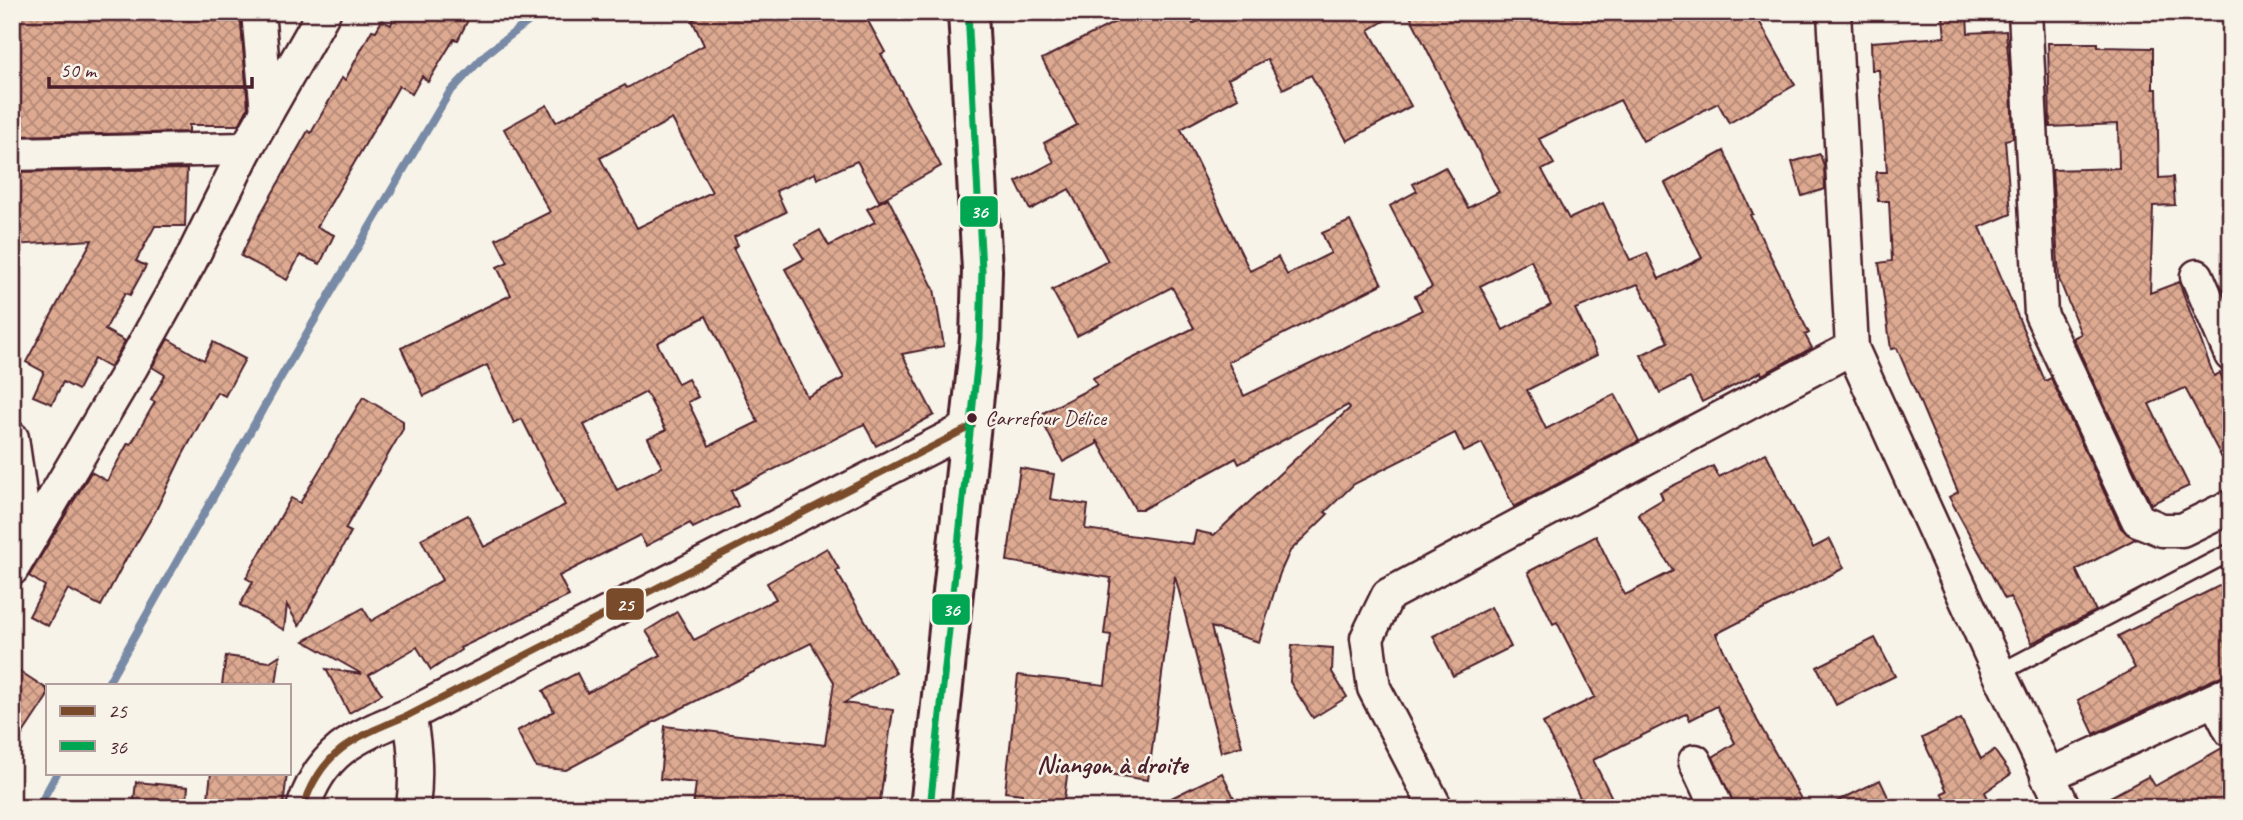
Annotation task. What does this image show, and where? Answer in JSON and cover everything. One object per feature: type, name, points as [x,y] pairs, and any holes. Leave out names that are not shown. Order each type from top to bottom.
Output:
[{"type":"street","points":[[258,12],[267,112]]},
{"type":"street","points":[[20,556],[132,366],[190,262],[246,149],[324,12]]},
{"type":"street","points":[[930,808],[980,339],[982,270],[968,12]]},
{"type":"street","points":[[1834,12],[1852,348],[1999,673],[2064,808]]},
{"type":"street","points":[[2025,12],[2041,314],[2138,520],[2162,530],[2182,530],[2231,506]]},
{"type":"street","points":[[12,154],[246,149]]},
{"type":"street","points":[[2197,276],[2231,355]]},
{"type":"street","points":[[1436,808],[1374,688],[1367,638],[1388,595],[1852,348]]},
{"type":"street","points":[[303,808],[308,793],[325,764],[341,747],[369,731],[409,715],[972,426]]},
{"type":"street","points":[[12,438],[20,556]]},
{"type":"street","points":[[2048,776],[2223,696],[2231,731]]},
{"type":"street","points":[[409,715],[416,746],[417,774],[413,808]]},
{"type":"street","points":[[1695,761],[1717,808]]},
{"type":"lane","points":[[1999,673],[2231,552]]},
{"type":"building","points":[[13,12],[240,12],[248,108],[239,125],[189,125],[189,132],[12,136],[12,109],[20,109]]},
{"type":"building","points":[[395,12],[440,12],[468,20],[458,40],[454,39],[428,82],[422,76],[412,94],[399,86],[317,227],[334,235],[320,264],[300,255],[287,280],[241,256],[260,215],[308,131],[311,133],[342,78],[345,80],[372,30],[376,31],[382,20],[391,25]]},
{"type":"building","points":[[708,12],[863,12],[885,52],[881,54],[941,166],[879,201],[857,161],[817,179],[815,173],[776,191],[786,212],[734,237],[738,245],[733,248],[807,397],[844,378],[785,269],[804,259],[795,244],[820,230],[829,246],[875,222],[867,209],[888,198],[934,289],[944,346],[902,354],[934,415],[876,446],[864,424],[731,491],[738,506],[693,528],[690,523],[646,546],[640,535],[559,576],[569,596],[460,648],[461,650],[431,670],[417,647],[369,675],[382,694],[349,713],[326,669],[362,674],[304,641],[363,608],[371,621],[442,580],[421,539],[468,515],[484,547],[565,505],[522,419],[514,423],[487,365],[424,396],[401,348],[511,295],[497,267],[508,262],[496,239],[550,212],[504,129],[547,105],[556,122],[625,85],[627,88],[704,45],[692,20]],"holes":[[[672,119],[712,192],[637,228],[600,158]],[[706,316],[758,422],[709,446],[688,402],[698,397],[688,379],[678,384],[657,343]],[[646,392],[666,430],[648,438],[662,467],[617,490],[584,425]]]},
{"type":"building","points":[[1135,12],[1187,12],[1193,24],[1215,12],[1399,12],[1369,30],[1411,106],[1347,141],[1311,75],[1283,89],[1267,59],[1228,79],[1238,98],[1181,129],[1250,271],[1278,257],[1287,275],[1331,253],[1322,233],[1350,221],[1382,284],[1228,362],[1244,396],[1422,310],[1415,296],[1432,287],[1390,206],[1417,191],[1413,184],[1445,167],[1468,208],[1499,192],[1408,12],[1754,12],[1795,85],[1729,123],[1718,103],[1643,141],[1620,100],[1539,139],[1554,164],[1542,170],[1569,219],[1603,203],[1630,260],[1647,253],[1659,279],[1702,258],[1665,183],[1724,151],[1753,214],[1750,215],[1809,333],[1805,335],[1812,348],[1762,375],[1761,372],[1702,402],[1690,378],[1660,393],[1641,355],[1668,342],[1638,284],[1575,309],[1597,355],[1527,390],[1546,429],[1615,394],[1639,441],[1514,507],[1482,443],[1464,452],[1455,433],[1354,484],[1290,551],[1280,573],[1259,642],[1211,627],[1242,746],[1221,752],[1175,576],[1148,780],[1068,768],[1063,808],[1021,808],[1022,794],[1005,792],[1018,675],[1105,685],[1111,635],[1104,634],[1111,578],[1007,561],[1020,468],[1054,474],[1050,499],[1088,505],[1085,529],[1193,544],[1196,531],[1214,535],[1350,408],[1348,405],[1239,464],[1236,458],[1143,509],[1135,509],[1097,440],[1097,444],[1063,462],[1039,415],[1097,385],[1093,378],[1194,328],[1172,287],[1077,336],[1052,290],[1108,261],[1069,189],[1030,210],[1016,182],[1054,162],[1044,143],[1077,125],[1042,59]],"holes":[[[1531,260],[1551,305],[1503,330],[1480,286]]]},
{"type":"building","points":[[1967,16],[1968,33],[2006,31],[2011,87],[2013,138],[2005,140],[2011,214],[1980,227],[2045,381],[2051,378],[2121,528],[2135,539],[2076,570],[2096,611],[2032,643],[2010,597],[2005,599],[1949,497],[1958,492],[1897,348],[1891,349],[1879,263],[1892,261],[1889,201],[1878,201],[1876,172],[1887,172],[1879,70],[1872,70],[1871,42],[1945,37],[1943,17]]},
{"type":"building","points":[[2048,43],[2098,43],[2098,47],[2153,48],[2153,89],[2157,89],[2159,178],[2173,177],[2175,205],[2153,206],[2150,293],[2179,282],[2214,376],[2220,373],[2231,394],[2231,475],[2185,388],[2149,404],[2189,486],[2151,504],[2073,338],[2081,334],[2059,279],[2052,170],[2119,168],[2118,124],[2050,127]]},
{"type":"building","points":[[1820,154],[1824,166],[1825,189],[1802,196],[1792,162]]},
{"type":"building","points":[[187,169],[185,226],[155,226],[136,261],[146,266],[130,295],[125,293],[105,330],[125,341],[110,368],[94,359],[78,390],[63,382],[52,404],[33,396],[44,372],[26,362],[92,240],[12,245],[12,172]]},
{"type":"building","points":[[168,339],[204,360],[213,342],[245,359],[225,396],[217,392],[156,510],[101,606],[68,589],[48,626],[29,616],[45,586],[29,576],[91,472],[107,481],[128,443],[131,444],[155,402],[151,400],[165,375],[152,367]]},
{"type":"building","points":[[363,397],[403,421],[403,429],[345,529],[351,532],[299,626],[287,605],[284,630],[240,605],[253,582],[246,578],[291,498],[300,503]]},
{"type":"building","points":[[1766,453],[1813,548],[1830,539],[1844,568],[1716,634],[1757,720],[1806,808],[1735,808],[1713,757],[1735,743],[1717,706],[1690,720],[1687,713],[1593,760],[1617,808],[1585,808],[1543,723],[1595,697],[1557,622],[1553,624],[1528,572],[1596,536],[1625,595],[1673,571],[1638,514],[1663,499],[1660,492],[1713,466],[1719,477]]},
{"type":"building","points":[[827,548],[839,569],[836,571],[896,673],[844,703],[893,710],[879,808],[693,808],[696,783],[660,779],[665,726],[825,745],[834,682],[811,643],[650,724],[566,770],[536,767],[517,731],[554,711],[543,691],[577,673],[587,693],[661,655],[646,631],[677,612],[694,640],[776,599],[767,583]]},
{"type":"building","points":[[2231,580],[2231,674],[2223,675],[2094,734],[2078,700],[2135,668],[2118,636]]},
{"type":"building","points":[[1491,607],[1511,647],[1453,676],[1433,636]]},
{"type":"building","points":[[1875,638],[1895,676],[1836,705],[1817,667]]},
{"type":"building","points":[[1292,645],[1333,648],[1332,672],[1347,697],[1313,718],[1290,682]]},
{"type":"building","points":[[280,655],[276,684],[222,684],[226,656],[269,662]]},
{"type":"building","points":[[12,666],[46,688],[46,699],[12,750]]},
{"type":"building","points":[[1961,719],[1981,759],[1994,750],[2011,774],[1985,792],[1990,802],[1979,808],[1950,808],[1942,793],[1947,791],[1922,738]]},
{"type":"building","points":[[2222,748],[2231,763],[2231,808],[2090,808],[2149,776],[2155,786]]},
{"type":"building","points":[[1222,773],[1239,808],[1151,808]]},
{"type":"building","points":[[211,774],[287,774],[283,808],[207,806]]},
{"type":"building","points":[[1880,780],[1889,799],[1872,808],[1824,808]]},
{"type":"building","points":[[136,782],[188,787],[186,808],[133,808]]},
{"type":"waterway","points":[[108,684],[281,377],[449,93],[486,54],[541,12]]},
{"type":"waterway","points":[[38,808],[56,774]]},
{"type":"transit line","name":"36","points":[[930,808],[980,339],[982,270],[968,12]]},
{"type":"transit line","name":"25","points":[[303,808],[320,772],[331,758],[357,739],[409,715],[972,426]]},
{"type":"place","name":"Carrefour Délice","points":[[972,418]]},
{"type":"district","name":"Niangon à droite","points":[[1112,764]]}]
